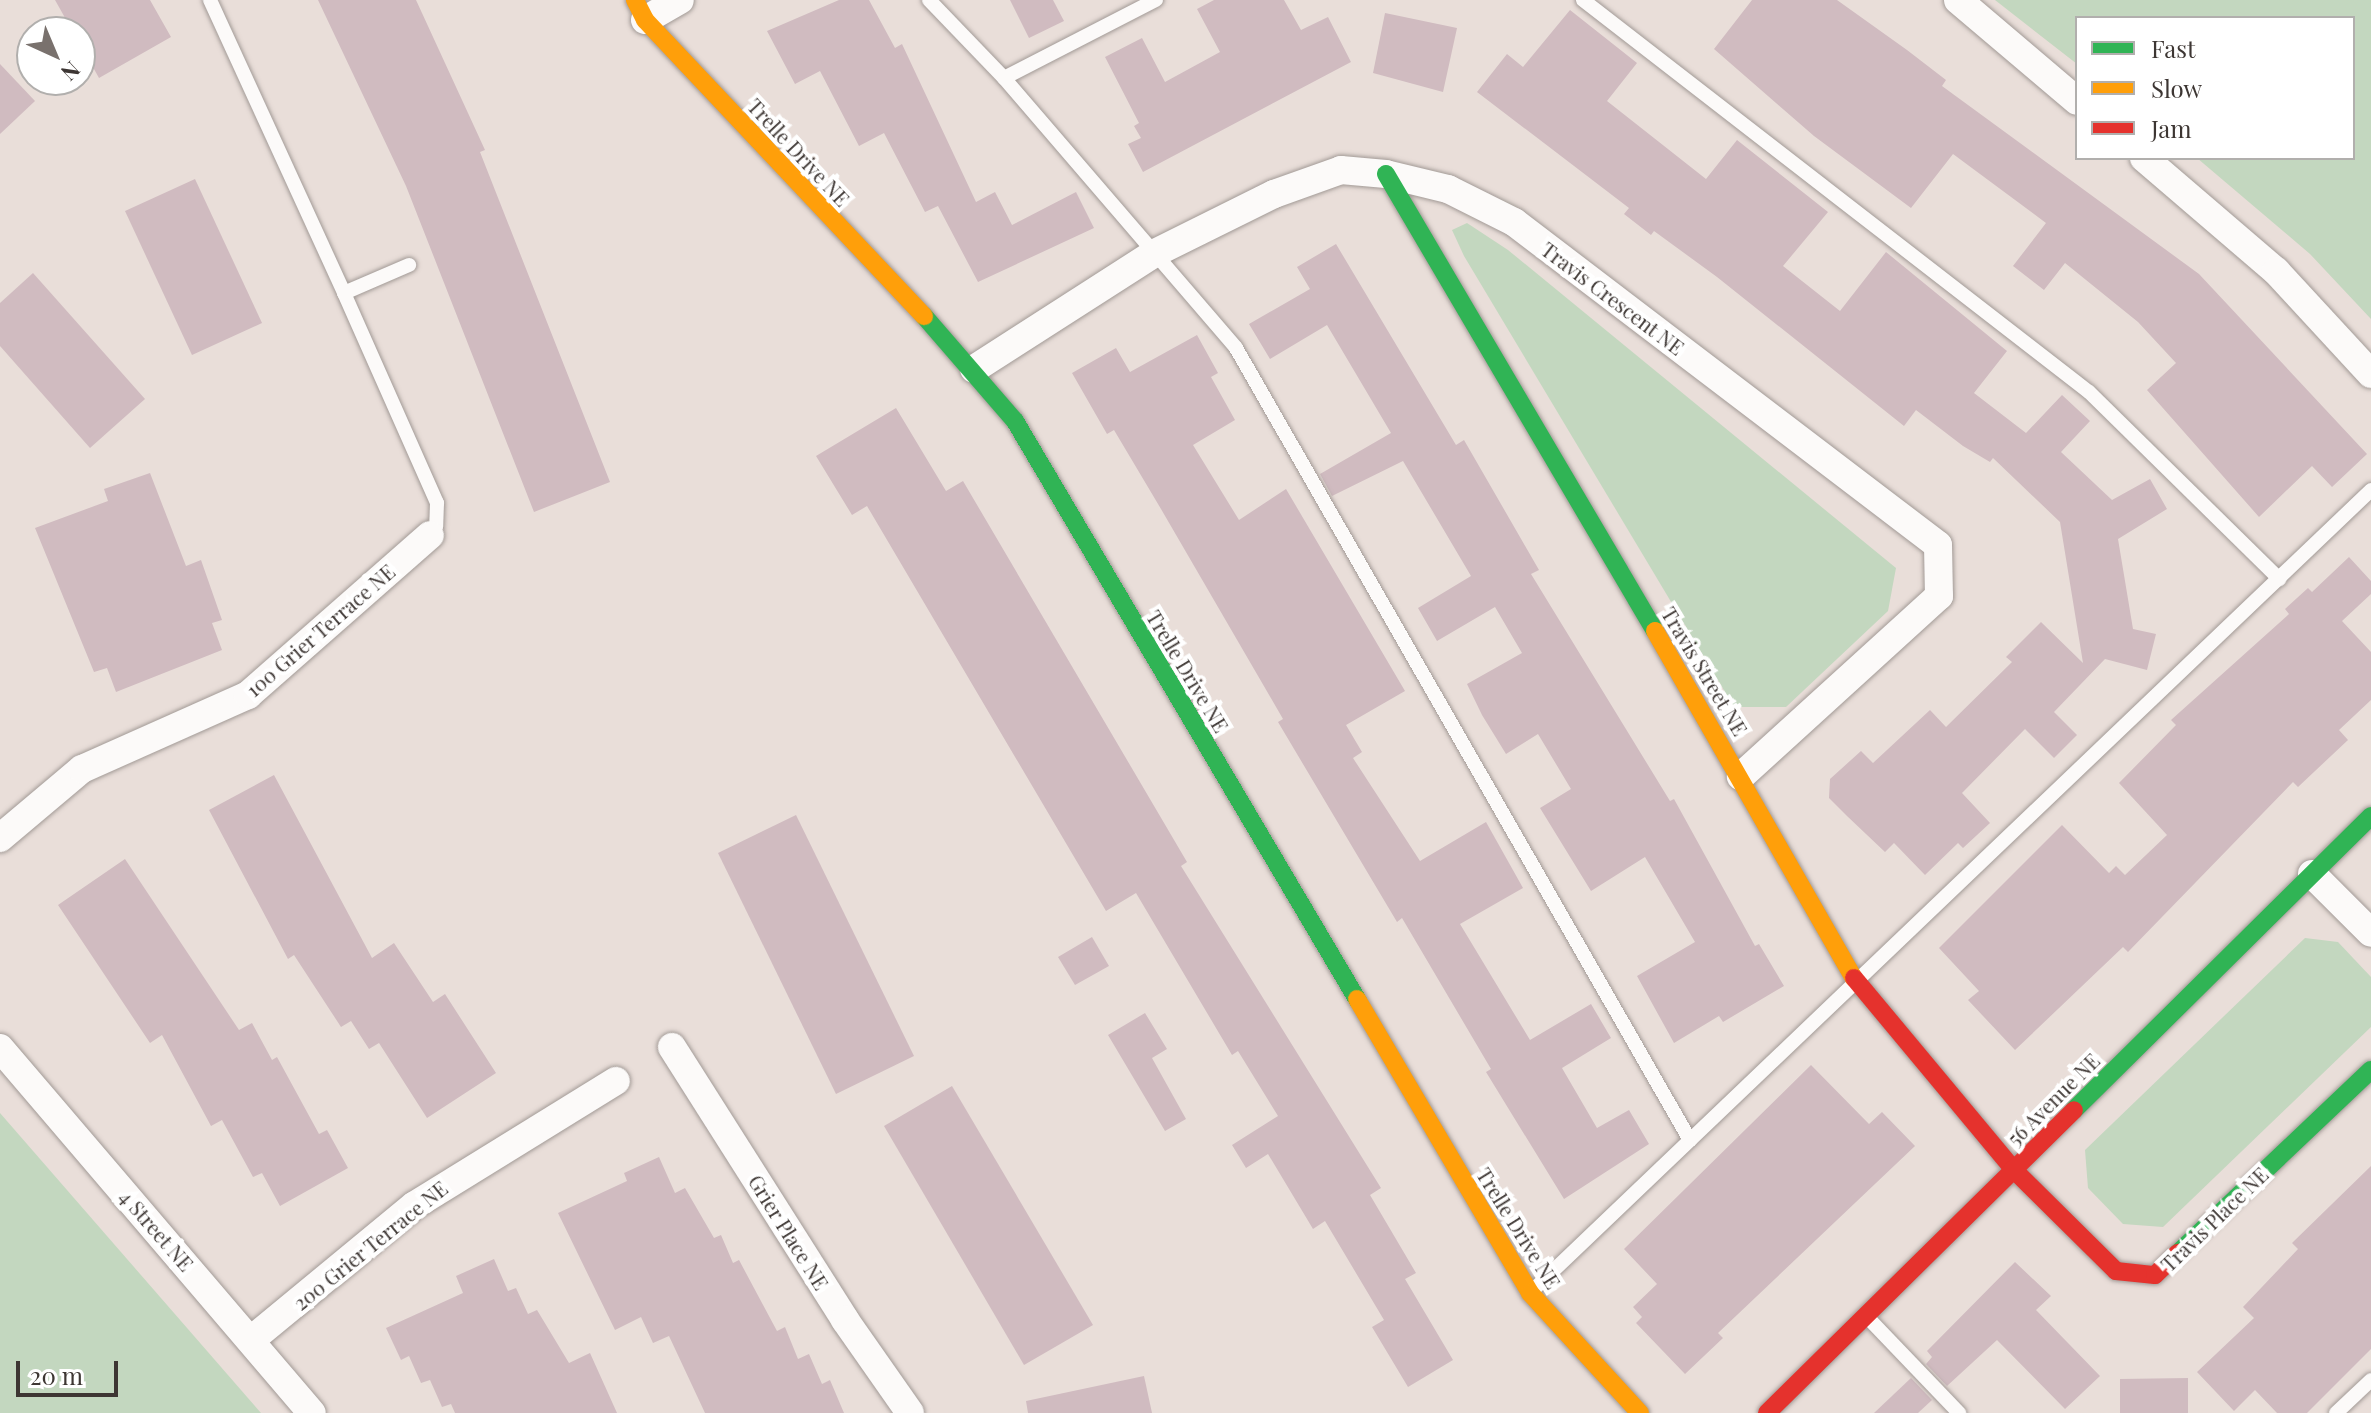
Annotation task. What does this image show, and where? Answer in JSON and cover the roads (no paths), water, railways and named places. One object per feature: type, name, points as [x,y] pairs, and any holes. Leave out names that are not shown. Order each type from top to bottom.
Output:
[{"type":"street","points":[[640,10],[680,0]]},
{"type":"street","points":[[1958,0],[2075,99]]},
{"type":"street","name":"Trelle Drive NE","points":[[640,10],[974,369],[1015,421],[1530,1293],[1640,1413]]},
{"type":"street","points":[[2146,160],[2276,271],[2371,374]]},
{"type":"street","name":"Travis Crescent NE","points":[[974,369],[1155,253],[1274,194],[1341,170],[1386,174],[1448,189],[1514,222],[1938,545],[1939,596],[1741,776]]},
{"type":"street","name":"Travis Street NE","points":[[1386,174],[1741,776],[1858,985],[2013,1169]]},
{"type":"street","name":"100 Grier Terrace NE","points":[[0,838],[82,769],[248,695],[430,535]]},
{"type":"street","name":"56 Avenue NE","points":[[1767,1413],[1868,1317],[2013,1169],[2371,816]]},
{"type":"street","points":[[2312,874],[2371,933]]},
{"type":"street","name":"Grier Place NE","points":[[672,1047],[910,1413]]},
{"type":"street","name":"4 Street NE","points":[[0,1048],[312,1413]]},
{"type":"street","name":"Travis Place NE","points":[[2013,1169],[2116,1271],[2155,1275],[2371,1070]]},
{"type":"street","name":"200 Grier Terrace NE","points":[[251,1340],[415,1205],[616,1081]]},
{"type":"lane","points":[[210,0],[437,503],[436,526],[430,535]]},
{"type":"lane","points":[[929,0],[1004,78],[1236,348],[1690,1140]]},
{"type":"lane","points":[[1004,78],[1156,0]]},
{"type":"lane","points":[[1583,0],[2089,392],[2279,579]]},
{"type":"lane","points":[[344,293],[409,265]]},
{"type":"lane","points":[[1530,1293],[1858,985],[2371,490]]},
{"type":"lane","points":[[1868,1317],[1959,1413]]},
{"type":"lane","points":[[2336,1413],[2371,1380]]}]
